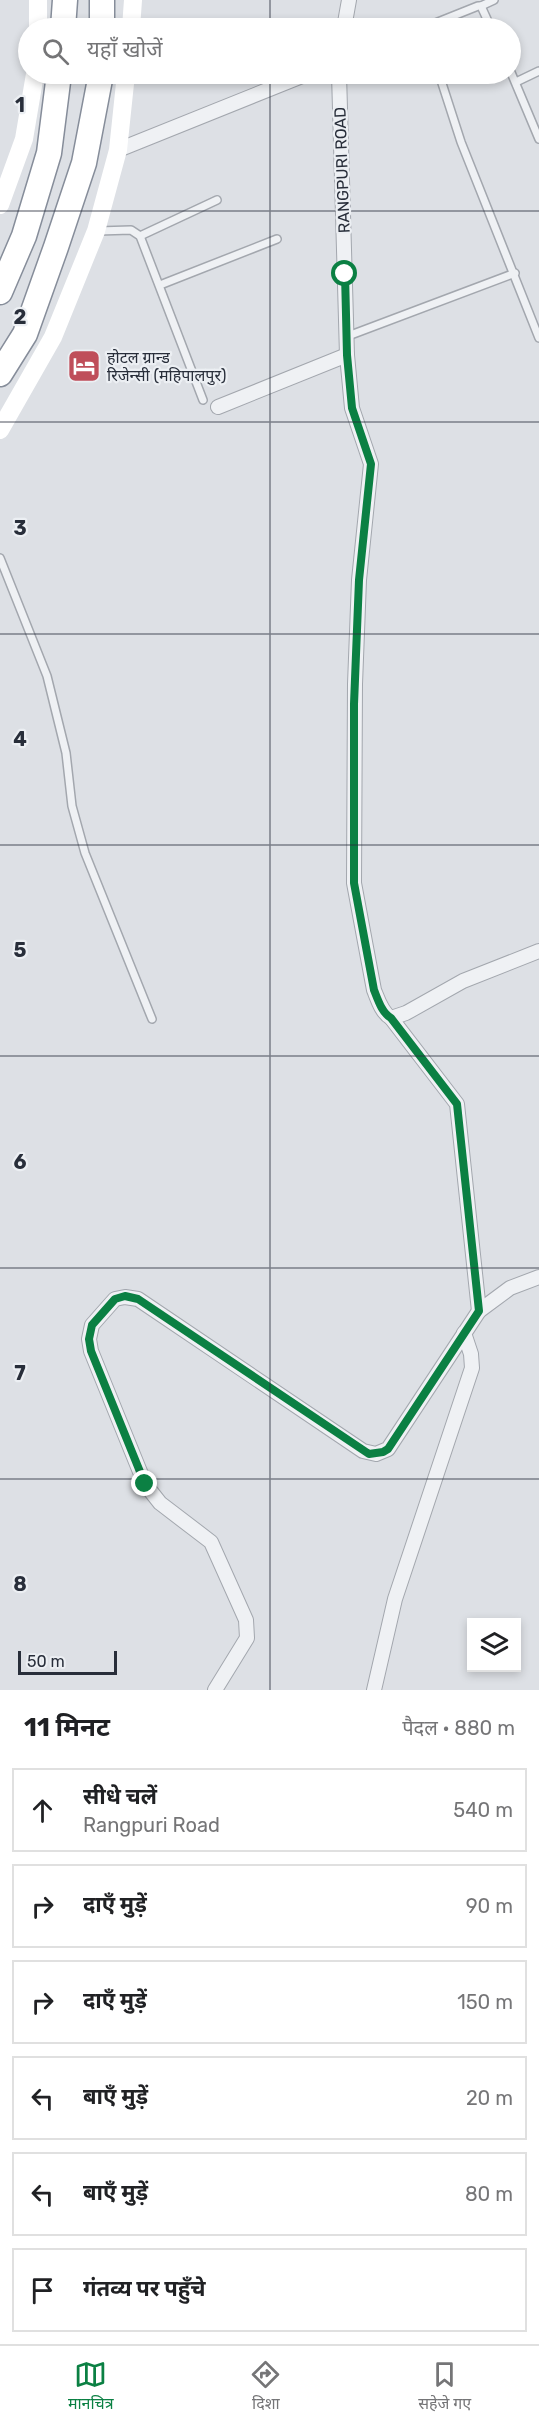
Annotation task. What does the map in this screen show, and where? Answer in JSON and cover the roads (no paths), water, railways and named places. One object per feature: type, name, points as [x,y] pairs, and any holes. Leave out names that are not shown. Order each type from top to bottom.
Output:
[{"type":"highway","points":[[64,18],[65,0]]},
{"type":"highway","points":[[102,0],[102,18]]},
{"type":"highway","points":[[0,292],[24,236],[49,153],[58,84]]},
{"type":"highway","points":[[0,374],[25,334],[59,236],[84,162],[99,84]]},
{"type":"main road","points":[[38,0],[38,18]]},
{"type":"main road","points":[[132,18],[133,0]]},
{"type":"main road","points":[[0,205],[24,139],[33,84]]},
{"type":"main road","points":[[0,430],[53,337],[96,231],[118,150],[125,84]]},
{"type":"street","points":[[346,18],[349,0]]},
{"type":"street","points":[[118,150],[282,84]]},
{"type":"street","name":"RANGPURI ROAD","points":[[339,84],[347,355],[352,408],[371,464],[359,580],[354,704],[354,883],[374,990],[387,1016],[391,1018],[457,1104],[479,1311]]},
{"type":"street","points":[[218,407],[347,355]]},
{"type":"street","points":[[391,1018],[406,1013],[462,981],[539,951]]},
{"type":"street","points":[[215,1690],[247,1638],[246,1620],[211,1542],[160,1503],[145,1484],[91,1351],[89,1339],[92,1325],[115,1299],[125,1296],[138,1299],[363,1451],[376,1454],[388,1449],[479,1311],[510,1288],[539,1277]]},
{"type":"street","points":[[374,1690],[395,1599],[472,1368],[471,1354],[464,1333]]},
{"type":"lane","points":[[452,18],[494,0]]},
{"type":"lane","points":[[481,6],[486,18]]},
{"type":"lane","points":[[521,80],[539,71]]},
{"type":"lane","points":[[442,84],[461,142],[539,338]]},
{"type":"lane","points":[[517,84],[539,139]]},
{"type":"lane","points":[[140,237],[217,200]]},
{"type":"lane","points":[[96,231],[131,231],[140,237],[203,400]]},
{"type":"lane","points":[[160,285],[277,239]]},
{"type":"lane","points":[[348,336],[514,273]]},
{"type":"lane","points":[[0,558],[47,676],[66,753],[72,806],[85,853],[152,1019]]},
{"type":"place","name":"होटल ग्रान्ड रिजेन्सी (महिपालपुर)","points":[[84,366]]}]
